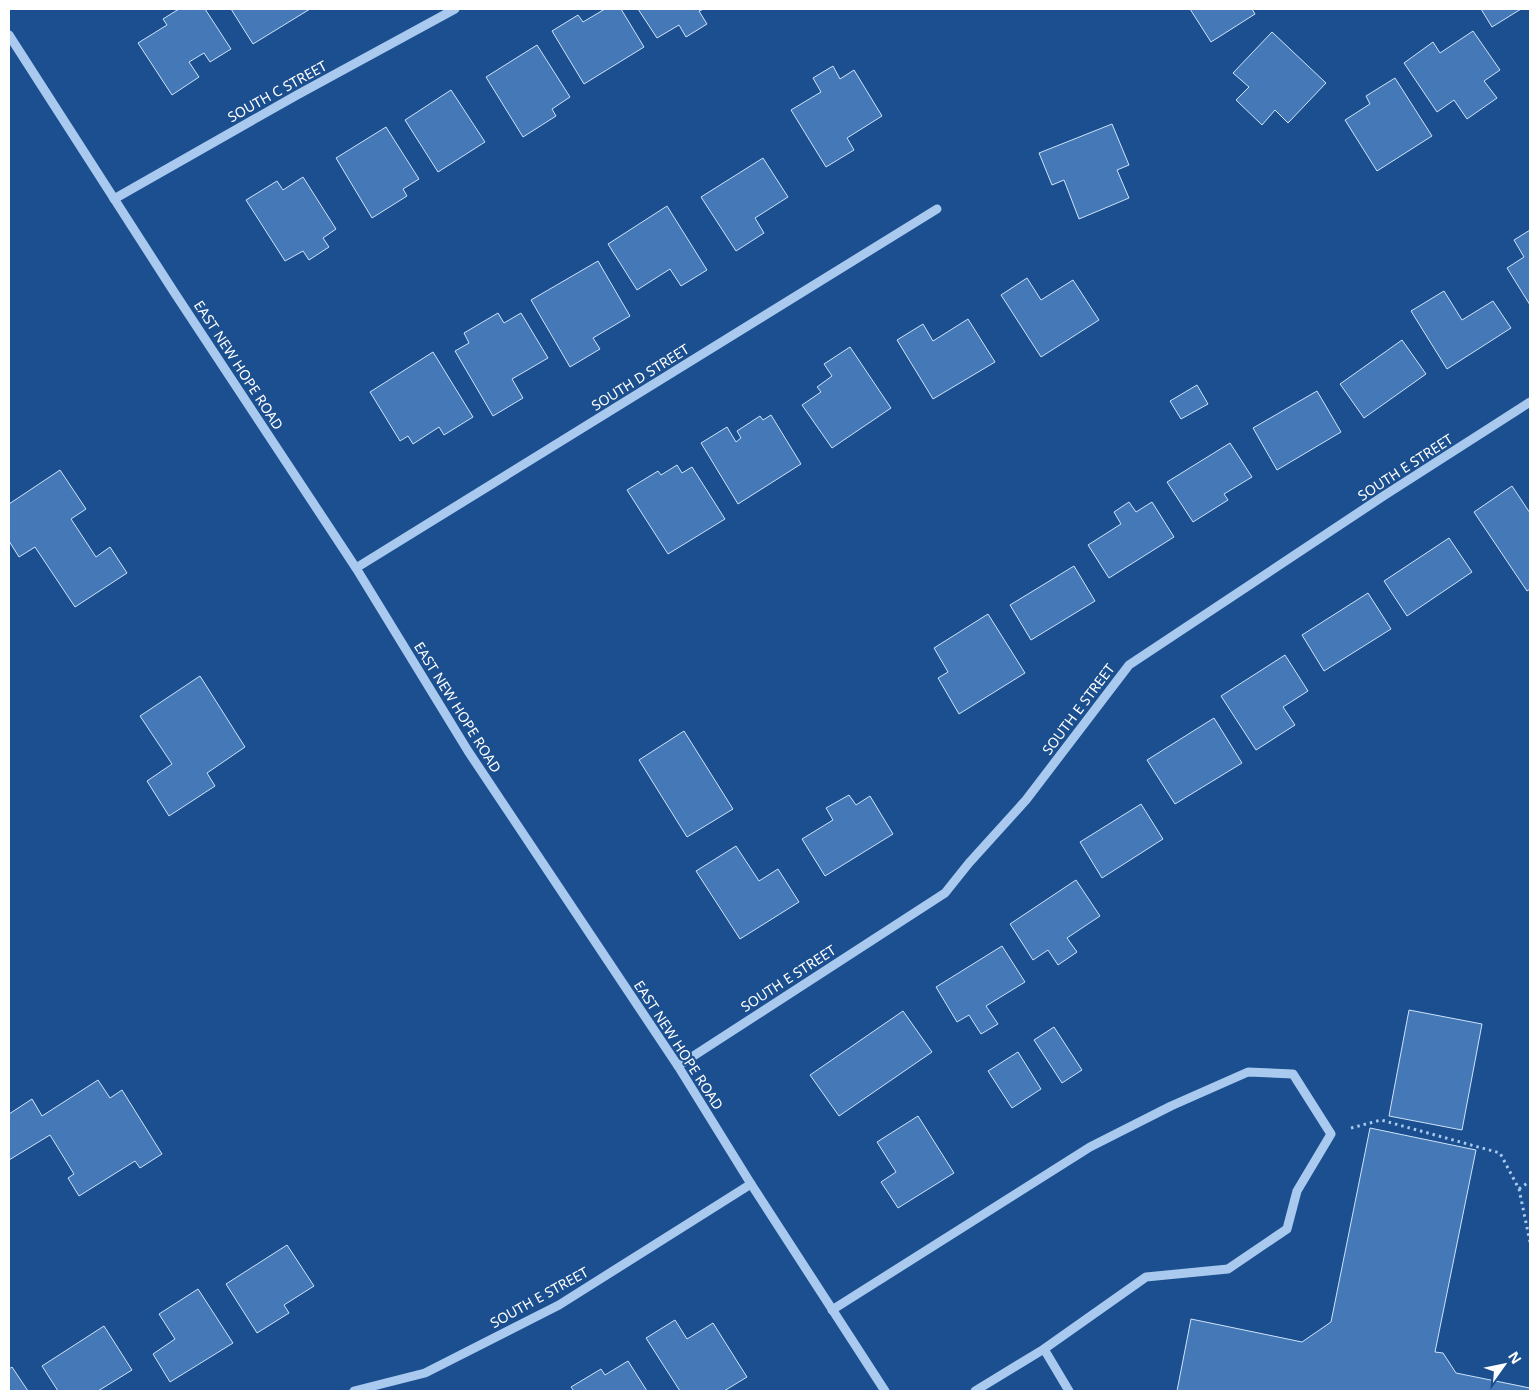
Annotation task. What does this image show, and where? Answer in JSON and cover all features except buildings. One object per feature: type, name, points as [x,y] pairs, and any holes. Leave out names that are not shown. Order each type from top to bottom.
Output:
[{"type":"street","name":"SOUTH C STREET","points":[[114,199],[297,95],[455,9]]},
{"type":"street","name":"EAST NEW HOPE ROAD","points":[[9,35],[356,568],[468,751],[678,1066],[750,1184],[885,1391]]},
{"type":"street","name":"SOUTH D STREET","points":[[356,568],[937,209]]},
{"type":"street","name":"SOUTH E STREET","points":[[678,1066],[946,893],[969,863],[1026,800],[1129,665],[1530,402]]},
{"type":"street","points":[[832,1310],[1090,1147],[1171,1106],[1248,1072],[1294,1074],[1331,1134],[1297,1191],[1287,1229],[1228,1269],[1146,1277],[1044,1349],[975,1391]]},
{"type":"street","name":"SOUTH E STREET","points":[[354,1391],[425,1373],[559,1305],[750,1184]]},
{"type":"street","points":[[1044,1349],[1069,1391]]},
{"type":"path","points":[[1331,1134],[1381,1120],[1500,1153],[1519,1188],[1530,1242]]},
{"type":"path","points":[[1519,1188],[1530,1180]]}]
